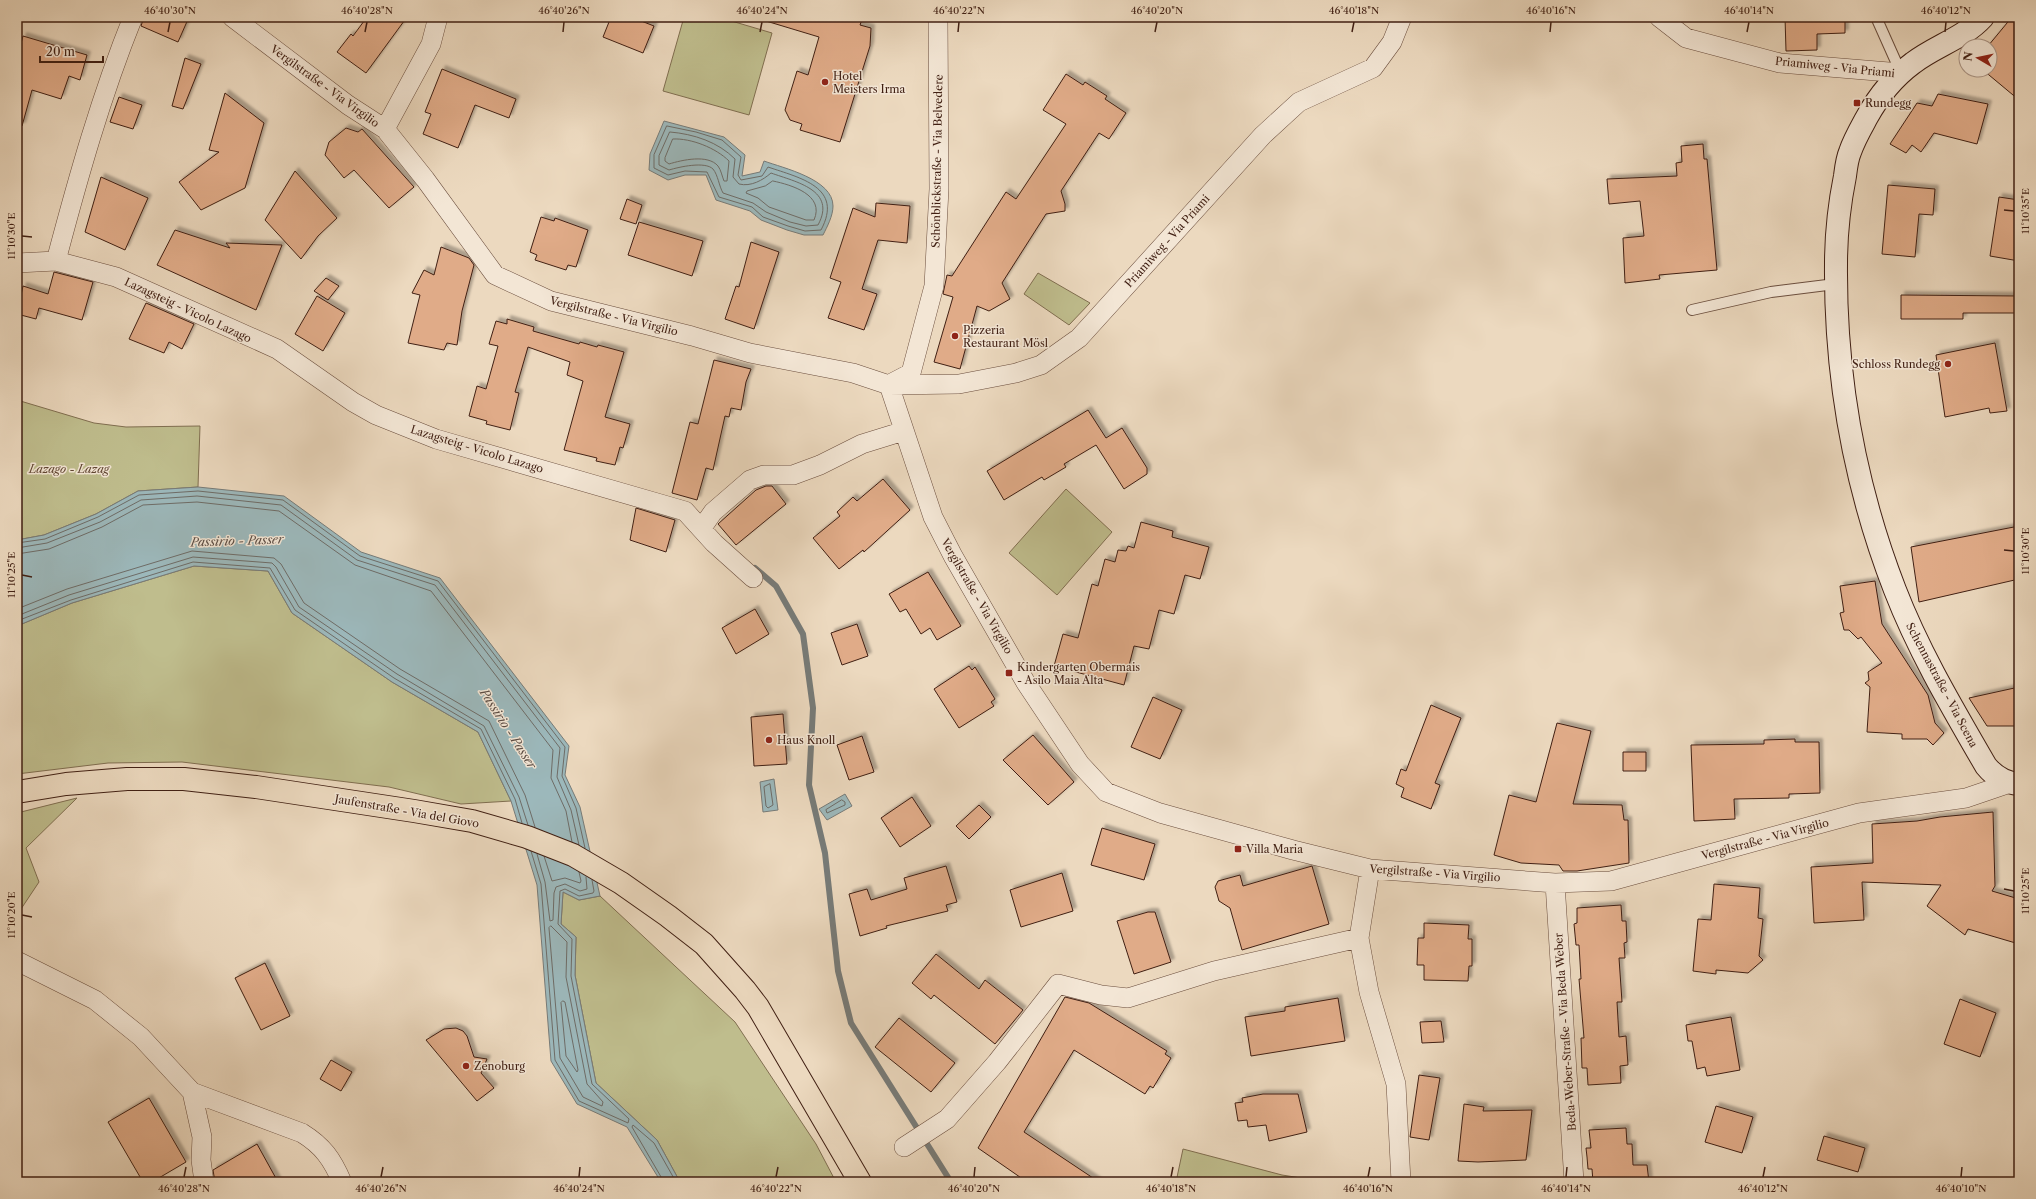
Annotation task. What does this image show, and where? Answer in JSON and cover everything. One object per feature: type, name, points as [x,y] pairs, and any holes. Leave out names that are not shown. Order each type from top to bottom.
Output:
[{"type":"main road","name":"Jaufenstraße - Via del Giovo","points":[[17,792],[81,782],[127,779],[184,780],[256,787],[472,821],[526,837],[573,855],[621,883],[704,944],[745,990],[758,1008],[860,1182]]},
{"type":"street","points":[[56,261],[84,157],[117,56],[133,17]]},
{"type":"street","name":"Vergilstraße - Via Virgilio","points":[[232,17],[348,105],[385,129],[425,179],[495,275],[551,301],[750,353],[853,373],[889,385],[933,517],[953,556],[1026,683],[1053,721],[1064,742],[1080,764],[1106,792],[1160,813],[1293,850],[1370,869],[1555,883],[1611,881],[1859,813],[1966,798],[2015,784]]},
{"type":"street","points":[[385,129],[431,44],[438,17]]},
{"type":"street","name":"Schönblickstraße - Via Belvedere","points":[[889,385],[911,372],[934,286],[939,189],[938,17]]},
{"type":"street","name":"Priamiweg - Via Priami","points":[[889,385],[959,384],[1016,373],[1041,364],[1079,338],[1263,134],[1299,102],[1373,68],[1392,42],[1402,17]]},
{"type":"street","name":"Priamiweg - Via Priami","points":[[1659,17],[1686,38],[1780,63],[1901,73]]},
{"type":"street","name":"Schennastraße - Via Scena","points":[[1983,17],[1966,31],[1913,63],[1883,92],[1872,109],[1849,153],[1838,209],[1835,284],[1838,342],[1852,440],[1872,525],[1895,590],[1921,650],[1986,766],[1995,776],[2015,784]]},
{"type":"street","name":"Lazagsteig - Vicolo Lazago","points":[[17,263],[56,261],[116,277],[277,349],[376,415],[436,439],[685,511],[701,529],[753,578]]},
{"type":"street","points":[[701,529],[714,512],[750,480],[764,475],[794,476],[862,444],[904,431]]},
{"type":"street","points":[[1370,869],[1359,938],[1369,992],[1396,1084],[1401,1182]]},
{"type":"street","name":"Beda-Weber-Straße - Via Beda Weber","points":[[1555,883],[1574,1182]]},
{"type":"street","points":[[904,1146],[947,1119],[997,1062],[1058,984],[1101,994],[1128,998],[1214,971],[1359,938]]},
{"type":"street","points":[[17,962],[95,1000],[141,1037],[192,1092],[302,1133],[316,1142],[328,1155],[342,1182]]},
{"type":"street","points":[[192,1092],[202,1137],[201,1160],[204,1182]]},
{"type":"lane","points":[[1876,17],[1901,73]]},
{"type":"lane","points":[[1692,310],[1771,292],[1835,284]]},
{"type":"green space","points":[[684,17],[718,17],[772,33],[749,115],[663,91]]},
{"type":"green space","points":[[1038,273],[1090,303],[1069,325],[1024,294]]},
{"type":"green space","name":"Lazago - Lazag","points":[[17,400],[94,423],[126,427],[200,426],[198,487],[138,491],[96,514],[44,535],[17,540]]},
{"type":"green space","points":[[1066,489],[1112,532],[1057,595],[1009,553]]},
{"type":"green space","points":[[194,566],[268,571],[292,613],[392,682],[478,732],[511,801],[461,804],[389,787],[182,762],[108,763],[17,774],[17,626],[72,603]]},
{"type":"green space","points":[[77,798],[26,848],[39,882],[17,915],[17,813]]},
{"type":"green space","points":[[563,892],[579,900],[600,896],[735,1022],[816,1144],[836,1182],[680,1182],[657,1140],[596,1083],[575,975],[576,937],[561,924]]},
{"type":"green space","points":[[1183,1149],[1282,1175],[1326,1182],[1176,1182]]},
{"type":"water","points":[[664,121],[724,137],[745,155],[742,176],[760,172],[764,161],[794,171],[816,182],[825,189],[831,197],[833,206],[831,217],[823,235],[804,235],[787,230],[761,220],[750,211],[716,200],[706,175],[685,175],[668,180],[649,170],[650,154]]},
{"type":"water","name":"Passirio - Passer","points":[[198,487],[284,496],[361,552],[440,578],[569,746],[565,775],[580,807],[600,896],[579,900],[563,892],[561,924],[576,937],[575,975],[596,1083],[657,1140],[680,1182],[661,1182],[627,1127],[577,1104],[551,1061],[537,885],[511,801],[478,732],[392,682],[292,613],[268,571],[194,566],[72,603],[17,626],[17,540],[44,535],[96,514],[138,491]]},
{"type":"water","points":[[774,779],[778,810],[763,812],[760,782]]},
{"type":"water","points":[[845,794],[852,806],[827,820],[819,809]]},
{"type":"building","points":[[144,17],[189,17],[178,42],[141,26]]},
{"type":"building","points":[[367,17],[407,17],[366,73],[337,52],[351,34],[353,36]]},
{"type":"building","points":[[611,17],[631,17],[654,26],[643,53],[603,37]]},
{"type":"building","name":"Hotel Meisters Irma","points":[[766,17],[863,17],[860,25],[871,28],[870,46],[840,142],[800,130],[802,124],[790,120],[785,110],[797,71],[808,75],[819,37],[766,21]]},
{"type":"building","points":[[1785,17],[1845,17],[1845,33],[1817,34],[1817,50],[1786,51]]},
{"type":"building","points":[[2012,17],[2019,17],[2019,100],[1993,78],[1998,78],[1998,38],[1995,38]]},
{"type":"building","points":[[23,36],[87,55],[80,80],[69,76],[61,99],[32,90],[22,126],[17,125],[17,58]]},
{"type":"building","points":[[185,58],[201,64],[183,109],[172,106]]},
{"type":"building","points":[[442,69],[516,99],[509,118],[475,105],[458,148],[423,134],[431,114],[425,112]]},
{"type":"building","points":[[1066,74],[1083,85],[1085,82],[1107,96],[1105,99],[1126,113],[1109,139],[1099,133],[1061,191],[1065,204],[1065,211],[1046,214],[1002,283],[1010,299],[989,311],[977,306],[960,369],[934,362],[953,297],[943,294],[947,275],[952,276],[1006,192],[1016,199],[1066,124],[1043,110]]},
{"type":"building","points":[[225,93],[264,123],[245,188],[201,210],[179,182],[219,152],[209,150]]},
{"type":"building","points":[[1938,94],[1988,104],[1977,144],[1934,133],[1921,152],[1912,145],[1906,153],[1890,144],[1917,103],[1932,106]]},
{"type":"building","points":[[119,97],[142,105],[133,129],[110,122]]},
{"type":"building","points":[[346,128],[358,132],[362,129],[414,187],[389,208],[354,170],[344,178],[325,155],[329,142]]},
{"type":"building","points":[[1703,144],[1704,159],[1707,159],[1717,270],[1659,275],[1660,279],[1625,283],[1623,238],[1644,236],[1640,201],[1609,204],[1607,179],[1677,176],[1676,163],[1682,162],[1681,146]]},
{"type":"building","points":[[295,171],[337,218],[318,236],[301,259],[265,220]]},
{"type":"building","points":[[101,177],[148,198],[125,250],[85,232]]},
{"type":"building","points":[[1888,185],[1935,189],[1933,215],[1919,214],[1915,257],[1882,254]]},
{"type":"building","points":[[1999,197],[2019,200],[2019,261],[1990,256]]},
{"type":"building","points":[[627,199],[642,205],[636,224],[620,219]]},
{"type":"building","points":[[876,203],[910,206],[907,243],[878,240],[862,289],[877,294],[864,330],[828,318],[841,282],[830,278],[853,208],[875,217]]},
{"type":"building","points":[[541,217],[554,221],[555,218],[588,230],[576,267],[568,265],[566,270],[535,260],[537,255],[530,252]]},
{"type":"building","points":[[639,222],[703,241],[692,276],[628,255]]},
{"type":"building","points":[[175,230],[230,248],[226,243],[282,245],[256,310],[157,265]]},
{"type":"building","points":[[751,242],[779,252],[754,329],[725,319],[736,286],[739,287]]},
{"type":"building","points":[[441,247],[469,258],[474,265],[462,311],[457,345],[447,343],[444,350],[408,343],[420,295],[412,293],[424,270],[434,275]]},
{"type":"building","points":[[54,272],[93,282],[82,320],[39,308],[36,319],[17,314],[23,286],[48,294]]},
{"type":"building","points":[[326,278],[339,286],[328,300],[314,291]]},
{"type":"building","points":[[1901,295],[2019,296],[2019,313],[1963,313],[1963,319],[1901,319]]},
{"type":"building","points":[[317,296],[345,313],[323,351],[295,334]]},
{"type":"building","points":[[146,303],[194,324],[182,349],[169,342],[164,353],[129,339]]},
{"type":"building","points":[[507,319],[534,327],[533,331],[579,344],[580,342],[597,347],[598,345],[624,352],[605,417],[630,424],[623,448],[620,447],[615,465],[596,461],[597,458],[564,450],[583,381],[567,375],[570,362],[528,347],[515,392],[519,393],[510,430],[486,424],[487,421],[469,416],[477,386],[486,389],[498,346],[489,344],[496,321],[507,324]]},
{"type":"building","points":[[1995,343],[2007,411],[1990,413],[1989,408],[1945,417],[1936,355]]},
{"type":"building","points":[[714,360],[751,369],[746,382],[741,410],[731,408],[729,417],[725,416],[713,470],[706,468],[697,500],[672,493],[690,422],[698,424]]},
{"type":"building","points":[[1088,410],[1106,438],[1122,428],[1147,468],[1147,474],[1124,489],[1096,445],[1064,464],[1066,467],[1044,480],[1042,477],[1004,500],[987,471]]},
{"type":"building","points":[[883,479],[910,510],[864,552],[863,550],[839,569],[813,538],[840,516],[837,512],[853,497],[857,501]]},
{"type":"building","points":[[766,486],[772,486],[786,504],[736,545],[718,524],[756,490]]},
{"type":"building","points":[[636,508],[675,520],[666,552],[630,540]]},
{"type":"building","points":[[1141,522],[1173,531],[1172,537],[1209,547],[1200,579],[1185,575],[1174,614],[1159,610],[1149,649],[1134,646],[1124,685],[1054,666],[1063,634],[1078,638],[1092,584],[1098,586],[1105,559],[1115,562],[1118,550],[1126,551],[1128,546],[1134,548]]},
{"type":"building","points":[[2019,526],[2019,579],[1919,602],[1911,547]]},
{"type":"building","points":[[928,572],[961,626],[937,640],[930,628],[921,634],[906,609],[900,612],[889,594]]},
{"type":"building","points":[[1875,581],[1882,624],[1928,695],[1935,723],[1944,733],[1933,745],[1927,739],[1902,739],[1902,734],[1867,732],[1870,687],[1865,683],[1869,680],[1868,672],[1882,663],[1861,637],[1858,639],[1849,630],[1844,630],[1840,613],[1844,612],[1840,586]]},
{"type":"building","points":[[755,609],[769,634],[736,654],[722,628]]},
{"type":"building","points":[[857,624],[868,656],[842,665],[831,633]]},
{"type":"building","points":[[969,666],[972,670],[975,667],[995,699],[991,702],[994,706],[959,728],[934,689]]},
{"type":"building","points":[[2019,687],[2019,726],[1987,726],[1969,698]]},
{"type":"building","points":[[1153,697],[1182,710],[1160,759],[1131,747]]},
{"type":"building","points":[[1431,705],[1461,718],[1435,783],[1440,785],[1431,809],[1401,797],[1404,788],[1396,784],[1401,769],[1406,771]]},
{"type":"building","name":"Haus Knoll","points":[[783,714],[787,764],[754,766],[751,717]]},
{"type":"building","points":[[1557,723],[1591,731],[1573,804],[1622,805],[1624,820],[1628,820],[1629,863],[1577,871],[1563,871],[1559,865],[1521,863],[1494,855],[1509,795],[1536,802]]},
{"type":"building","points":[[1033,735],[1074,782],[1048,805],[1003,760]]},
{"type":"building","points":[[862,736],[874,772],[849,780],[837,745]]},
{"type":"building","points":[[1795,739],[1795,742],[1819,742],[1820,793],[1789,794],[1789,798],[1734,799],[1735,819],[1694,821],[1691,745],[1764,744],[1764,740]]},
{"type":"building","points":[[1623,752],[1646,752],[1646,771],[1623,771]]},
{"type":"building","points":[[912,797],[931,826],[900,847],[881,818]]},
{"type":"building","points":[[979,805],[991,817],[969,839],[956,826]]},
{"type":"building","points":[[1993,812],[1995,886],[1992,891],[2019,899],[2019,944],[1968,929],[1965,935],[1927,906],[1941,885],[1862,882],[1864,920],[1814,923],[1811,867],[1873,863],[1872,824],[1917,821],[1940,817]]},
{"type":"building","points":[[1102,828],[1155,844],[1144,880],[1091,865]]},
{"type":"building","points":[[946,866],[957,902],[946,905],[948,911],[886,926],[887,928],[860,936],[849,894],[867,889],[871,900],[907,889],[904,878]]},
{"type":"building","points":[[1312,866],[1329,924],[1242,950],[1230,908],[1219,901],[1215,887],[1218,881],[1240,875],[1243,886]]},
{"type":"building","points":[[1062,873],[1073,911],[1021,927],[1010,890]]},
{"type":"building","points":[[1714,884],[1760,888],[1758,918],[1763,919],[1759,956],[1763,960],[1748,973],[1716,970],[1716,974],[1693,971],[1698,919],[1711,920]]},
{"type":"building","points":[[1621,905],[1622,921],[1626,921],[1627,942],[1624,943],[1625,958],[1619,958],[1622,1002],[1617,1002],[1619,1037],[1626,1036],[1628,1065],[1620,1066],[1621,1083],[1588,1085],[1587,1068],[1582,1068],[1581,1038],[1584,1038],[1579,979],[1581,979],[1579,945],[1576,945],[1574,924],[1577,923],[1577,908]]},
{"type":"building","points":[[1148,912],[1155,912],[1171,962],[1134,974],[1117,921]]},
{"type":"building","points":[[1424,923],[1469,925],[1468,939],[1472,939],[1472,966],[1469,966],[1468,981],[1424,980],[1424,965],[1417,965],[1418,938],[1424,938]]},
{"type":"building","points":[[936,954],[979,989],[985,980],[1023,1010],[995,1044],[934,995],[931,999],[912,983]]},
{"type":"building","points":[[265,963],[290,1016],[261,1030],[235,978]]},
{"type":"building","points":[[1065,997],[1089,1003],[1167,1051],[1165,1054],[1171,1058],[1153,1088],[1150,1086],[1145,1094],[1074,1050],[1024,1132],[1099,1182],[1027,1182],[978,1148]]},
{"type":"building","points":[[1338,998],[1345,1041],[1251,1056],[1245,1017],[1285,1011],[1285,1007]]},
{"type":"building","points":[[1960,999],[1996,1013],[1980,1057],[1944,1044]]},
{"type":"building","points":[[1731,1017],[1740,1070],[1707,1076],[1705,1067],[1697,1069],[1692,1041],[1688,1041],[1686,1025]]},
{"type":"building","points":[[899,1018],[955,1063],[931,1092],[875,1047]]},
{"type":"building","points":[[1441,1021],[1444,1042],[1422,1043],[1420,1022]]},
{"type":"building","name":"Zenoburg","points":[[456,1028],[463,1031],[467,1036],[474,1057],[487,1059],[481,1073],[494,1088],[477,1101],[426,1040],[444,1029]]},
{"type":"building","points":[[331,1060],[352,1072],[341,1091],[320,1079]]},
{"type":"building","points":[[1419,1075],[1440,1078],[1429,1140],[1410,1137]]},
{"type":"building","points":[[1263,1094],[1298,1094],[1307,1132],[1269,1141],[1266,1125],[1248,1127],[1247,1120],[1238,1121],[1235,1103],[1243,1102],[1242,1098]]},
{"type":"building","points":[[149,1098],[186,1162],[152,1182],[143,1182],[108,1122]]},
{"type":"building","points":[[1464,1104],[1484,1107],[1483,1111],[1532,1110],[1526,1160],[1478,1162],[1458,1161]]},
{"type":"building","points":[[1716,1106],[1753,1117],[1742,1153],[1705,1142]]},
{"type":"building","points":[[1626,1128],[1627,1144],[1632,1144],[1633,1165],[1647,1165],[1649,1182],[1593,1182],[1592,1169],[1588,1169],[1586,1148],[1591,1148],[1589,1130]]},
{"type":"building","points":[[1824,1136],[1865,1148],[1858,1172],[1817,1160]]},
{"type":"building","points":[[257,1144],[278,1182],[215,1182],[213,1170]]},
{"type":"waterway","points":[[755,568],[776,586],[803,634],[813,708],[809,785],[825,853],[838,971],[851,1023],[951,1182]]},
{"type":"place","name":"Hotel Meisters Irma","points":[[825,82]]},
{"type":"place","name":"Rundegg","points":[[1857,103]]},
{"type":"place","name":"Pizzeria Restaurant Mösl","points":[[955,336]]},
{"type":"place","name":"Schloss Rundegg","points":[[1948,364]]},
{"type":"place","name":"Kindergarten Obermais - Asilo Maia Alta","points":[[1009,673]]},
{"type":"place","name":"Haus Knoll","points":[[769,740]]},
{"type":"place","name":"Villa Maria","points":[[1238,849]]},
{"type":"place","name":"Zenoburg","points":[[466,1066]]}]
